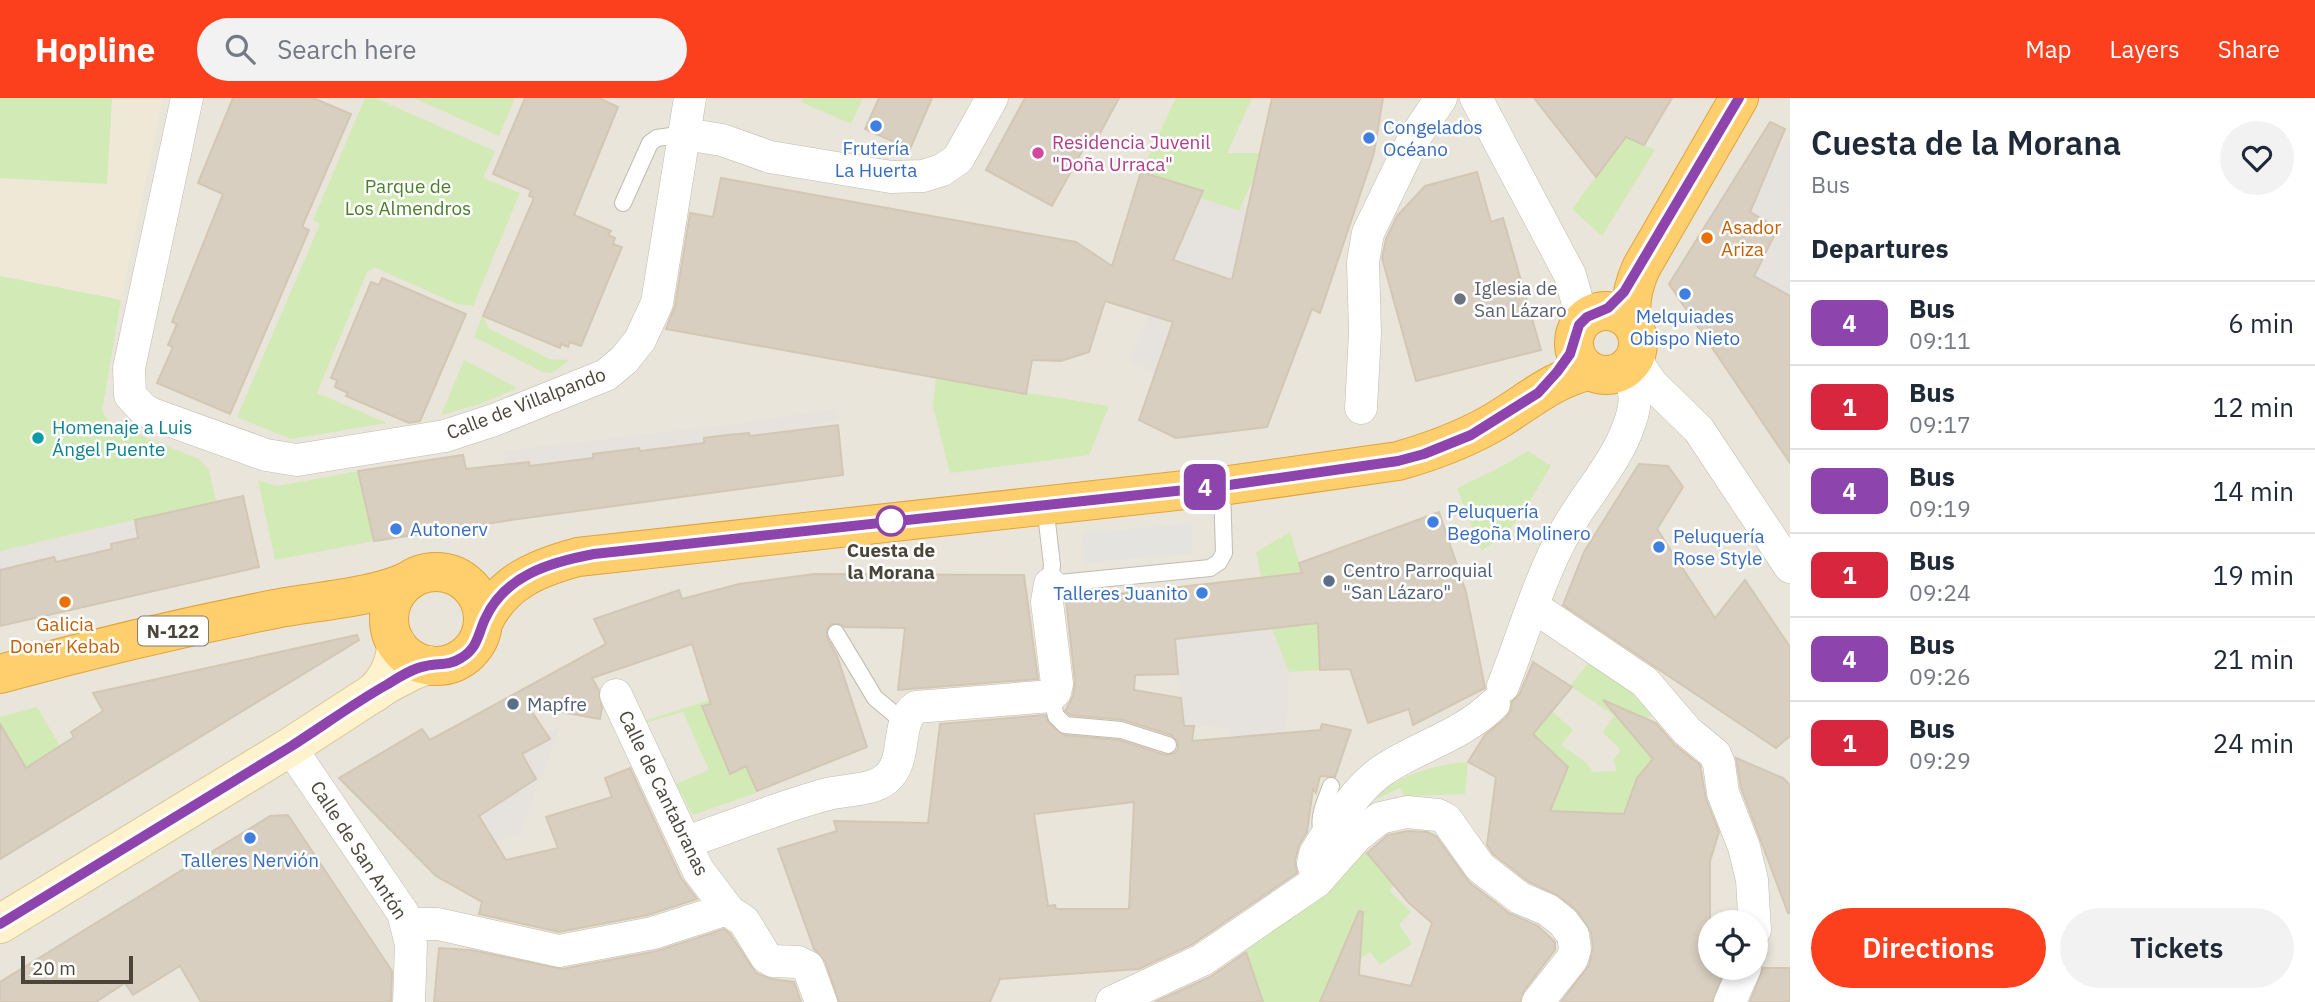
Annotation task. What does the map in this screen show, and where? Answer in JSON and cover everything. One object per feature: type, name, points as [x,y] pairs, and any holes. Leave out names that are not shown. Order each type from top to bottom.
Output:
[{"type":"highway","points":[[1608,347],[1641,268],[1739,98]]},
{"type":"highway","name":"N-122","points":[[0,674],[249,614],[393,587],[422,574],[435,572],[460,579],[501,575],[594,554],[1222,486],[1362,467],[1424,454],[1480,430],[1566,377],[1608,347]]},
{"type":"highway","name":"N-122","points":[[428,665],[454,663],[465,656],[480,636],[493,603],[510,586],[544,566]]},
{"type":"highway","points":[[460,579],[471,587],[478,598],[483,623]]},
{"type":"highway","points":[[393,634],[390,611],[394,599],[410,580]]},
{"type":"highway","points":[[348,596],[370,603],[410,658],[428,665]]},
{"type":"street","name":"Calle de Villalpando","points":[[187,98],[129,368],[130,395],[152,414],[265,455],[288,460],[308,459],[460,432],[593,381],[616,368],[640,340],[657,303],[690,98]]},
{"type":"street","points":[[685,134],[722,140],[770,157],[891,177],[923,176],[942,170],[958,159],[992,98]]},
{"type":"street","points":[[1361,408],[1365,333],[1363,262],[1367,233],[1413,140],[1441,98]]},
{"type":"street","points":[[1319,879],[1313,859],[1373,778],[1423,747],[1469,725],[1498,695],[1563,535],[1611,460],[1632,419],[1635,392],[1608,347],[1587,299],[1566,267],[1476,98]]},
{"type":"street","points":[[1608,347],[1641,368],[1699,430],[1790,567]]},
{"type":"street","points":[[1611,460],[1667,398]]},
{"type":"street","points":[[686,842],[824,795],[882,782],[899,760],[908,713],[920,706],[1051,696],[1057,684],[1047,602],[1049,584]]},
{"type":"street","points":[[1534,607],[1645,682],[1687,731],[1715,754],[1723,793],[1744,847],[1755,893],[1755,910]]},
{"type":"street","points":[[374,693],[388,677],[396,652],[393,634]]},
{"type":"street","points":[[0,924],[374,693],[428,665]]},
{"type":"street","name":"Calle de Cantabranas","points":[[616,695],[698,870],[727,909],[744,921],[769,959],[798,962],[808,967],[821,1002]]},
{"type":"street","name":"Calle de San Antón","points":[[290,747],[397,902],[407,924],[411,944],[409,1002]]},
{"type":"street","points":[[1112,1002],[1202,960],[1319,879],[1356,838],[1382,817],[1407,812],[1438,815],[1449,821],[1480,867],[1520,898],[1548,910],[1563,922],[1573,936],[1576,944],[1573,957],[1538,1002]]},
{"type":"street","points":[[407,924],[438,924],[559,951],[653,933],[727,909]]},
{"type":"street","points":[[1730,1002],[1740,980]]},
{"type":"lane","points":[[623,203],[650,142],[657,138],[685,134]]},
{"type":"lane","points":[[1045,505],[1052,565],[1049,584],[1213,566],[1222,559],[1225,550],[1222,486]]},
{"type":"lane","points":[[836,633],[874,698],[905,723]]},
{"type":"lane","points":[[1051,696],[1056,716],[1065,725],[1121,730],[1168,744]]},
{"type":"lane","points":[[1325,840],[1320,827],[1320,816],[1331,786]]},
{"type":"shaded area","points":[[0,98],[1790,98],[1790,1002],[0,1002]]},
{"type":"shaded area","points":[[0,98],[163,98],[121,300],[0,276]]},
{"type":"shaded area","points":[[1784,140],[1790,144],[1790,343],[1781,291],[1763,281],[1759,285],[1749,280],[1777,229],[1750,212]]},
{"type":"shaded area","points":[[1200,198],[1238,211],[1241,206],[1249,208],[1232,280],[1195,268],[1155,374],[1129,361]]},
{"type":"shaded area","points":[[836,409],[838,421],[814,424],[814,428],[750,436],[749,433],[727,435],[704,443],[640,451],[639,448],[594,453],[593,458],[529,466],[529,463],[505,465],[504,451],[727,425]]},
{"type":"shaded area","points":[[135,520],[138,538],[111,544],[112,549],[56,562],[54,558],[0,575],[0,551]]},
{"type":"shaded area","points":[[1191,524],[1193,553],[1085,563],[1082,533]]},
{"type":"shaded area","points":[[1272,628],[1289,672],[1286,733],[1231,737],[1230,727],[1174,726],[1183,714],[1177,664],[1135,668],[1133,644]]},
{"type":"shaded area","points":[[561,725],[520,833],[496,843],[478,814],[536,779],[522,755],[550,739],[546,733]]},
{"type":"green space","points":[[0,98],[112,98],[107,184],[0,178]]},
{"type":"green space","name":"Parque de Los Almendros","points":[[365,98],[375,98],[495,151],[483,178],[520,193],[473,306],[457,304],[374,267],[367,272],[317,393],[387,423],[291,439],[237,417],[320,224],[313,220]]},
{"type":"green space","points":[[414,98],[515,98],[499,136]]},
{"type":"green space","points":[[803,98],[863,98],[851,124],[801,102]]},
{"type":"green space","points":[[1176,98],[1252,98],[1227,153],[1265,153],[1239,211],[1200,198],[1202,191],[1141,172]]},
{"type":"green space","points":[[1625,137],[1655,150],[1602,236],[1572,209]]},
{"type":"green space","points":[[0,276],[121,300],[102,411],[110,423],[199,459],[209,470],[216,501],[0,551]]},
{"type":"green space","points":[[483,315],[488,328],[550,359],[570,360],[552,373],[543,372],[474,337]]},
{"type":"green space","points":[[464,360],[518,388],[480,404],[441,415]]},
{"type":"green space","points":[[936,378],[1109,406],[1089,455],[950,473],[933,407]]},
{"type":"green space","points":[[1528,451],[1551,466],[1513,524],[1493,543],[1481,550],[1457,488]]},
{"type":"green space","points":[[358,471],[374,541],[275,560],[258,480],[277,486]]},
{"type":"green space","points":[[1290,532],[1325,647],[1319,648],[1320,670],[1289,672],[1271,626],[1256,552]]},
{"type":"green space","points":[[1589,662],[1629,690],[1652,714],[1632,735],[1653,759],[1637,778],[1625,814],[1550,811],[1568,767],[1497,717],[1509,698],[1525,707],[1543,706],[1573,730],[1561,745],[1586,762],[1593,772],[1616,771],[1614,759],[1621,750],[1603,733],[1614,715],[1570,686]]},
{"type":"green space","points":[[710,700],[729,750],[722,755],[730,774],[746,766],[758,792],[693,815],[676,784],[709,770],[683,712],[645,723],[644,721]]},
{"type":"green space","points":[[37,707],[93,802],[58,824],[0,724],[0,717]]},
{"type":"green space","points":[[1468,762],[1465,794],[1404,796],[1400,788],[1377,799],[1375,797],[1395,783],[1419,772]]},
{"type":"green space","points":[[1362,847],[1394,885],[1390,891],[1411,912],[1399,924],[1412,944],[1380,965],[1370,952],[1359,959],[1320,1002],[1263,1002],[1244,946]]},
{"type":"building","points":[[233,98],[313,98],[351,114],[302,227],[309,230],[230,414],[157,383],[173,347],[168,345],[177,324],[172,322],[223,194],[198,183]]},
{"type":"building","points":[[525,98],[599,98],[618,107],[574,215],[611,231],[608,235],[615,238],[613,244],[622,247],[581,346],[570,342],[568,347],[561,344],[560,348],[483,316],[534,198],[529,196],[531,190],[493,174]]},
{"type":"building","points":[[879,98],[932,98],[910,149],[865,129]]},
{"type":"building","name":"Residencia Juvenil \"Doña Urraca\"","points":[[1025,98],[1119,98],[1098,137],[1092,133],[1052,206],[986,170]]},
{"type":"building","points":[[1272,98],[1383,98],[1374,153],[1320,313],[1312,309],[1267,427],[1176,438],[1139,420],[1173,322],[1105,301],[1089,352],[1061,361],[1032,360],[1026,394],[666,329],[675,306],[690,213],[713,217],[721,178],[1076,242],[1112,266],[1141,172],[1203,191],[1173,260],[1232,280]]},
{"type":"building","points":[[1534,98],[1672,98],[1644,145],[1626,137],[1596,177]]},
{"type":"building","points":[[1770,122],[1785,129],[1750,212],[1778,228],[1754,276],[1790,296],[1790,463],[1669,284]]},
{"type":"building","name":"Iglesia de San Lázaro","points":[[1477,172],[1491,222],[1503,218],[1541,350],[1416,381],[1382,258],[1386,239],[1397,216],[1425,186]]},
{"type":"building","points":[[382,278],[466,314],[420,421],[409,423],[346,396],[348,393],[335,387],[337,380],[331,378],[371,282],[379,285]]},
{"type":"building","points":[[838,425],[843,475],[374,541],[358,471],[463,455],[466,469],[529,462],[529,466],[593,458],[593,454],[704,443],[704,438],[749,433],[750,436]]},
{"type":"building","points":[[1639,464],[1668,466],[1683,487],[1657,529],[1715,618],[1745,580],[1790,647],[1790,736],[1776,748],[1563,605],[1584,552]]},
{"type":"building","points":[[243,496],[259,567],[0,626],[0,570],[54,557],[56,562],[112,549],[111,544],[138,538],[135,520]]},
{"type":"building","points":[[1439,512],[1466,592],[1485,688],[1413,725],[1409,709],[1368,723],[1350,669],[1320,670],[1318,623],[1175,639],[1178,674],[1135,675],[1134,690],[1181,698],[1184,726],[1194,726],[1192,741],[1320,730],[1322,724],[1351,730],[1335,777],[1320,776],[1316,793],[1313,789],[1307,832],[1299,845],[1295,860],[1297,873],[1193,944],[1139,969],[1000,979],[990,1002],[839,1002],[825,961],[814,949],[778,849],[837,831],[834,821],[928,823],[940,724],[1045,715],[1049,723],[1064,735],[1119,740],[1165,755],[1175,753],[1178,742],[1171,735],[1124,720],[1070,715],[1065,711],[1073,696],[1075,682],[1066,600],[1302,573],[1299,563]],"holes":[[[1134,802],[1129,909],[1056,909],[1055,905],[1048,906],[1034,814]]]},
{"type":"building","points":[[814,574],[1024,575],[1038,679],[898,690],[905,628],[845,627],[831,624],[827,629],[827,638],[837,656],[867,747],[757,791],[746,766],[730,774],[702,706],[711,704],[692,644],[592,678],[599,690],[602,708],[600,719],[528,706],[550,739],[522,754],[536,779],[479,816],[506,860],[558,848],[546,817],[612,797],[605,778],[630,768],[681,878],[697,899],[648,915],[559,932],[479,914],[482,902],[436,876],[339,778],[422,729],[430,740],[606,644],[594,619],[679,590],[682,599],[739,584]]},
{"type":"building","points":[[357,635],[359,640],[0,859],[0,724],[26,768],[74,737],[71,732],[103,711],[93,693]]},
{"type":"building","points":[[1533,662],[1572,687],[1533,734],[1568,767],[1550,811],[1624,814],[1637,778],[1653,759],[1603,700],[1656,723],[1675,745],[1700,765],[1706,799],[1719,832],[1710,861],[1710,910],[1698,910],[1698,980],[1720,980],[1712,1002],[1561,1002],[1589,965],[1593,947],[1591,932],[1577,911],[1559,896],[1529,882],[1493,854],[1487,845],[1496,777],[1468,762],[1485,735],[1506,718],[1512,702],[1520,693]]},
{"type":"building","points":[[1736,758],[1783,778],[1790,785],[1790,913],[1741,788]]},
{"type":"building","points":[[288,815],[392,971],[391,1002],[201,1002],[180,966],[133,995],[125,983],[96,1002],[0,1002],[0,982],[270,816]]},
{"type":"building","points":[[1408,831],[1427,832],[1436,836],[1469,882],[1509,913],[1538,926],[1555,942],[1555,950],[1524,991],[1520,1002],[1320,1002],[1359,911],[1363,912],[1359,975],[1411,986],[1432,923],[1409,903],[1367,853],[1388,835]]},
{"type":"building","points":[[724,929],[756,973],[772,979],[794,982],[801,1002],[434,1002],[439,948],[471,950],[562,969],[657,951]]},
{"type":"building","points":[[1246,952],[1263,1002],[1155,1002],[1210,977]]},
{"type":"building","points":[[1768,968],[1790,968],[1790,1002],[1750,1002],[1758,980],[1768,980]]},
{"type":"bus line","name":"4","points":[[0,924],[290,747],[387,684],[420,667],[454,663],[465,656],[480,636],[493,603],[517,580],[544,566],[594,554],[1222,486],[1362,467],[1424,454],[1471,435],[1538,393],[1570,354],[1579,325],[1587,317],[1608,308],[1624,292],[1641,268],[1739,98]]},
{"type":"place","name":"Frutería La Huerta","points":[[876,126]]},
{"type":"place","name":"Congelados Océano","points":[[1369,138]]},
{"type":"place","name":"Residencia Juvenil \"Doña Urraca\"","points":[[1038,153]]},
{"type":"place","name":"Asador Ariza","points":[[1707,238]]},
{"type":"place","name":"Melquiades Obispo Nieto","points":[[1685,294]]},
{"type":"place","name":"Iglesia de San Lázaro","points":[[1460,299]]},
{"type":"place","name":"Homenaje a Luis Ángel Puente","points":[[38,438]]},
{"type":"place","name":"Cuesta de la Morana","points":[[891,521]]},
{"type":"place","name":"Peluquería Begoña Molinero","points":[[1433,522]]},
{"type":"place","name":"Autonerv","points":[[396,529]]},
{"type":"place","name":"Peluquería Rose Style","points":[[1659,547]]},
{"type":"place","name":"Centro Parroquial \"San Lázaro\"","points":[[1329,581]]},
{"type":"place","name":"Talleres Juanito","points":[[1202,593]]},
{"type":"place","name":"Galicia Doner Kebab","points":[[65,602]]},
{"type":"place","name":"Mapfre","points":[[513,704]]},
{"type":"place","name":"Talleres Nervión","points":[[250,838]]}]
